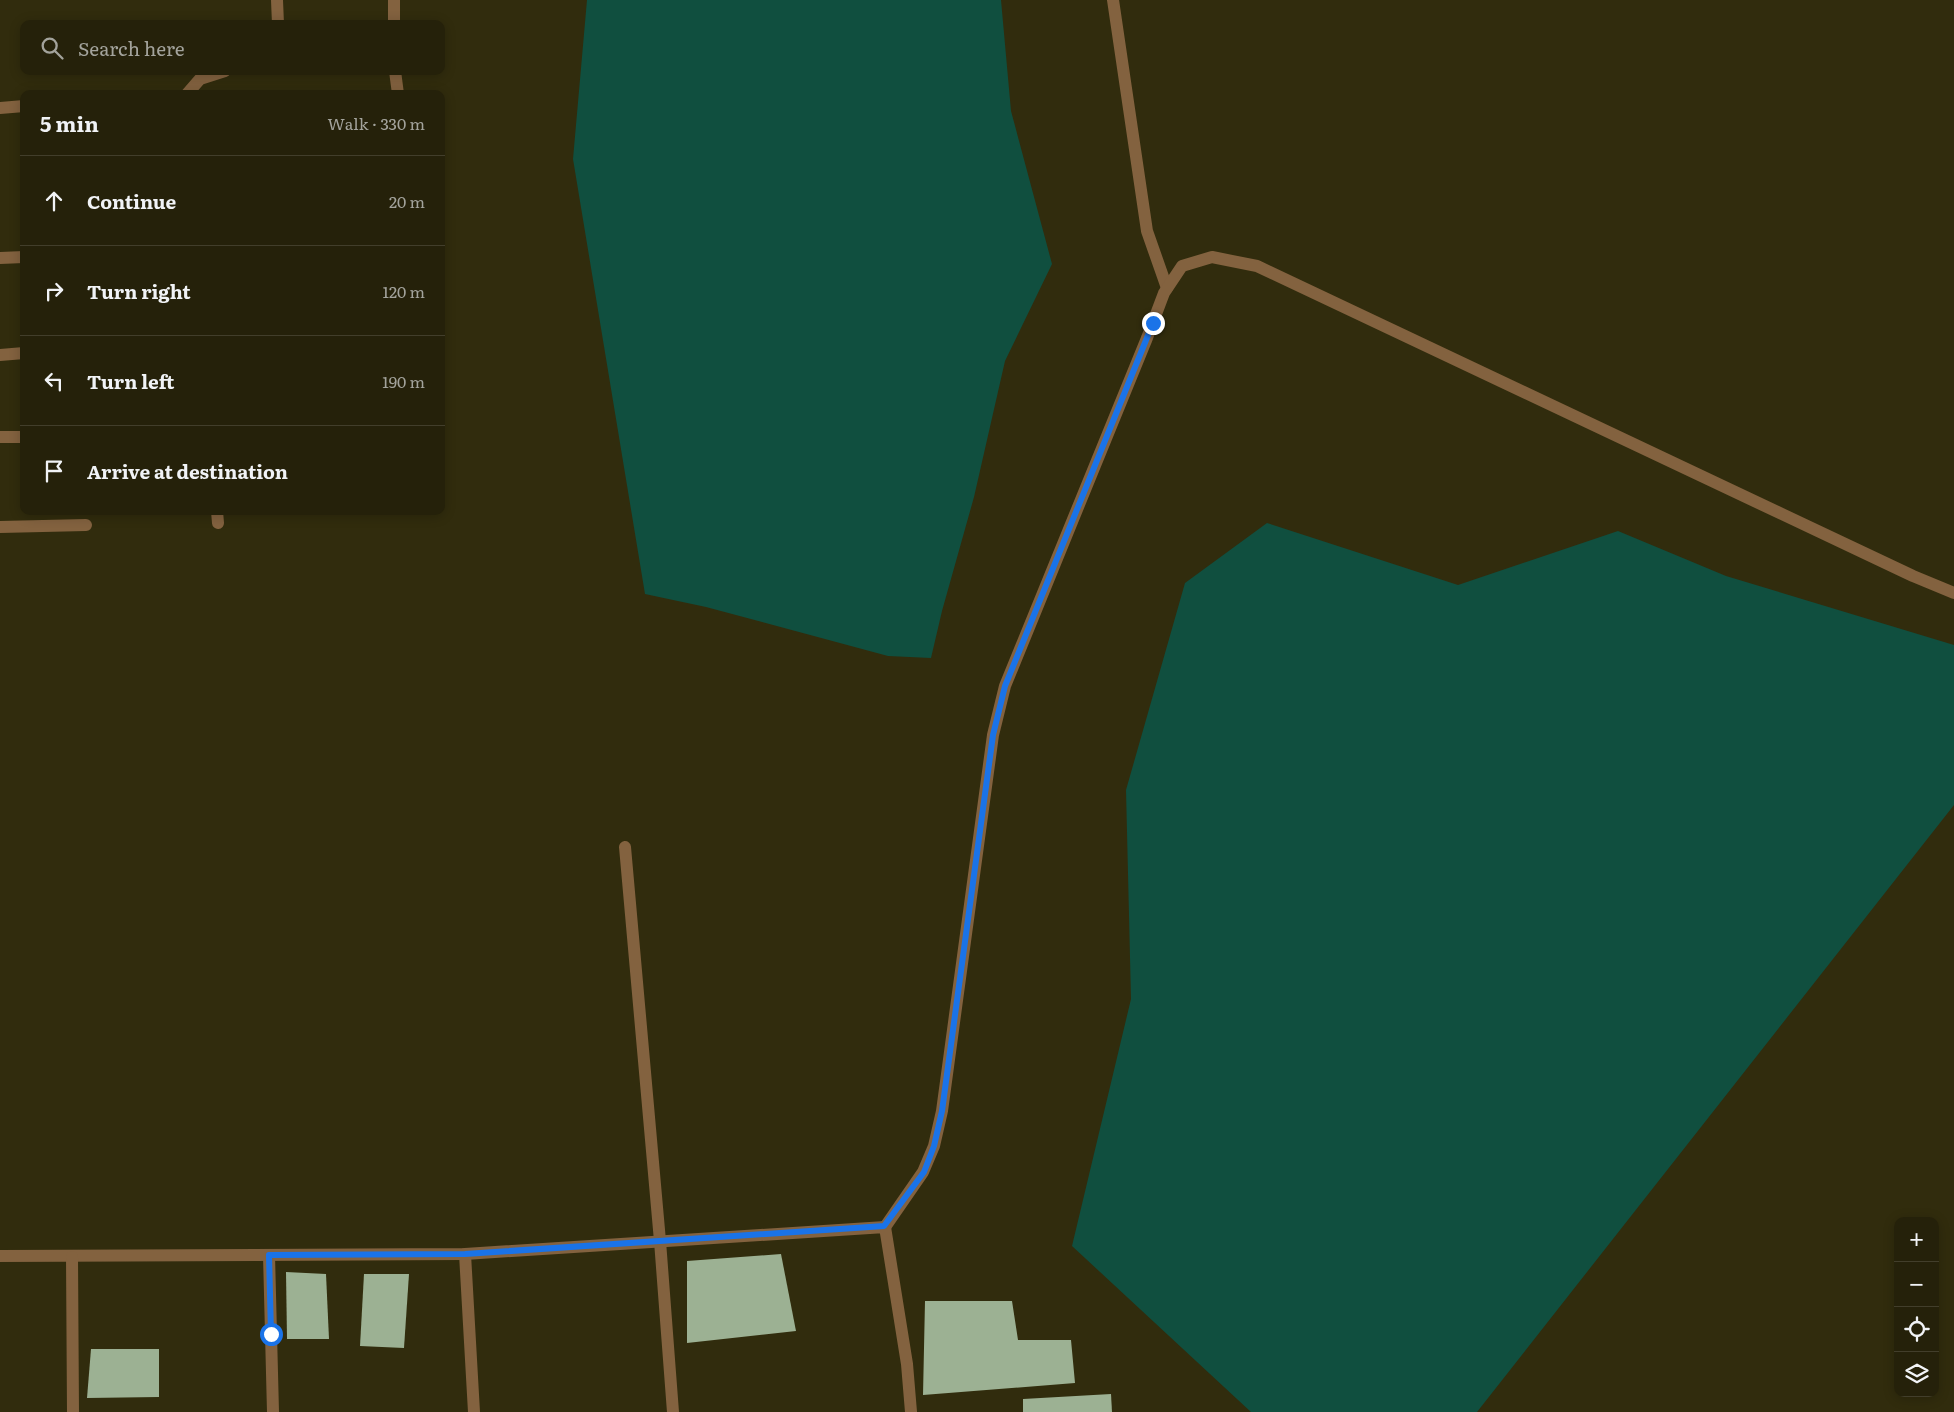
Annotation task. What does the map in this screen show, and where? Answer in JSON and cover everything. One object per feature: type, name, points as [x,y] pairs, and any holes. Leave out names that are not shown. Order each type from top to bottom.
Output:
[{"type":"street","points":[[277,0],[278,20]]},
{"type":"street","points":[[394,0],[394,20]]},
{"type":"street","points":[[1113,0],[1147,231],[1167,288]]},
{"type":"street","points":[[191,90],[200,80],[214,75]]},
{"type":"street","points":[[396,75],[397,90]]},
{"type":"street","points":[[0,108],[20,106]]},
{"type":"street","points":[[0,258],[20,257]]},
{"type":"street","points":[[911,1412],[907,1364],[884,1226],[924,1172],[934,1146],[942,1111],[993,735],[1005,686],[1167,288],[1182,266],[1212,257],[1257,266],[1913,576],[1954,593]]},
{"type":"street","points":[[0,354],[20,354]]},
{"type":"street","points":[[0,437],[20,437]]},
{"type":"street","points":[[0,527],[86,525]]},
{"type":"street","points":[[624,847],[660,1242],[673,1412]]},
{"type":"street","points":[[0,1256],[465,1254],[884,1226]]},
{"type":"street","points":[[465,1254],[474,1412]]},
{"type":"street","points":[[269,1255],[273,1412]]},
{"type":"street","points":[[72,1257],[73,1412]]},
{"type":"water","points":[[587,0],[1001,0],[1011,111],[1052,264],[1005,361],[974,497],[942,611],[931,658],[888,656],[706,607],[645,594],[573,159]]},
{"type":"water","points":[[1267,523],[1458,585],[1618,531],[1726,576],[1954,645],[1954,805],[1477,1412],[1251,1412],[1072,1246],[1131,999],[1126,790],[1185,583]]},
{"type":"building","points":[[781,1254],[796,1331],[687,1343],[687,1261]]},
{"type":"building","points":[[286,1272],[326,1274],[329,1339],[287,1339]]},
{"type":"building","points":[[364,1274],[409,1274],[404,1348],[360,1346]]},
{"type":"building","points":[[925,1301],[1012,1301],[1018,1340],[1071,1340],[1075,1383],[923,1395]]},
{"type":"building","points":[[91,1349],[159,1349],[159,1397],[87,1398]]},
{"type":"building","points":[[1111,1394],[1112,1412],[1023,1412],[1023,1399]]},
{"type":"route","points":[[271,1334],[269,1255],[465,1254],[884,1226],[924,1172],[934,1146],[942,1111],[993,735],[1005,686],[1153,323]]}]
